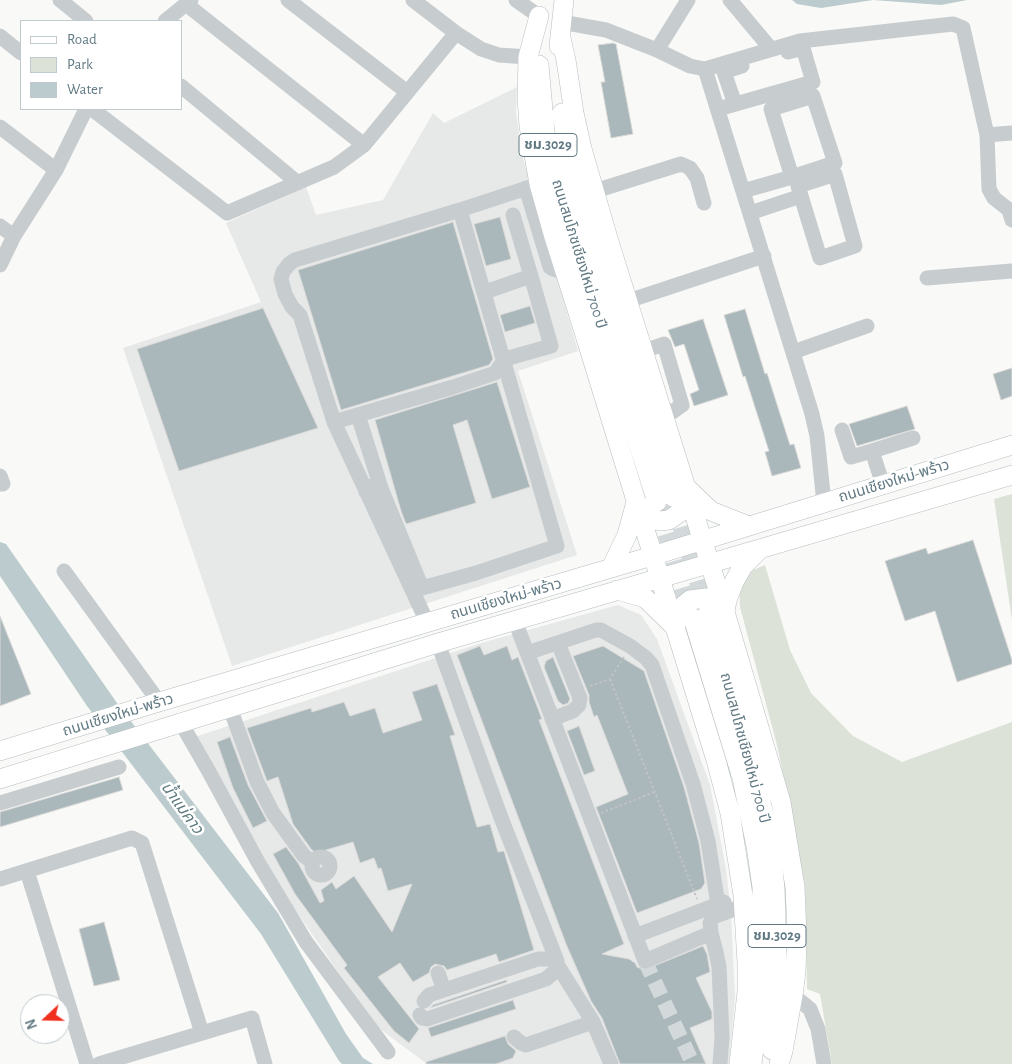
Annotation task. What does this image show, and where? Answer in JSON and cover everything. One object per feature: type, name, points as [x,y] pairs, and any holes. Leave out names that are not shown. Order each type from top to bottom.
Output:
[{"type":"main road","name":"ถนนสมโภชเชียงใหม่ 700 ปี","points":[[564,0],[560,28],[559,80],[568,153],[578,195],[672,495]]},
{"type":"main road","points":[[539,8],[528,57],[527,97],[533,186],[565,272],[723,784],[730,813],[743,901],[746,936],[747,982],[739,1064]]},
{"type":"main road","name":"ถนนสมโภชเชียงใหม่ 700 ปี","points":[[539,8],[542,105],[551,163],[558,192],[672,495]]},
{"type":"main road","points":[[560,28],[574,113],[595,192],[665,417],[672,495],[703,540],[711,564],[709,614],[772,770],[788,842],[795,887],[796,972],[779,1064]]},
{"type":"main road","name":"ถนนเชียงใหม่-พร้าว","points":[[0,751],[652,556],[1012,445]]},
{"type":"main road","name":"ถนนเชียงใหม่-พร้าว","points":[[1,778],[438,643],[758,551],[1012,475]]},
{"type":"main road","points":[[636,502],[645,515],[652,519],[668,520],[682,511],[686,504],[672,495]]},
{"type":"main road","points":[[672,495],[749,526]]},
{"type":"main road","points":[[611,568],[627,536],[636,502]]},
{"type":"main road","points":[[709,614],[727,600],[743,566],[758,551]]},
{"type":"main road","points":[[617,590],[645,598],[675,628]]},
{"type":"main road","points":[[675,628],[679,611],[690,600],[706,598],[714,600],[709,614]]},
{"type":"main road","name":"ถนนสมโภชเชียงใหม่ 700 ปี","points":[[709,614],[756,846],[762,887],[763,981],[752,1064]]},
{"type":"main road","name":"ถนนสมโภชเชียงใหม่ 700 ปี","points":[[709,614],[755,774],[770,844],[775,888],[778,982],[769,1064]]},
{"type":"street","points":[[60,0],[85,20]]},
{"type":"street","points":[[288,0],[407,92]]},
{"type":"street","points":[[412,0],[481,49],[499,55],[528,57]]},
{"type":"street","points":[[516,0],[539,8]]},
{"type":"street","points":[[657,50],[688,0]]},
{"type":"street","points":[[730,0],[771,49]]},
{"type":"street","points":[[166,20],[189,2],[364,145]]},
{"type":"street","points":[[560,28],[606,30],[657,50],[690,66],[705,69],[771,49],[817,38],[953,24],[963,28],[987,135],[989,189],[994,198],[1009,210],[1012,220]]},
{"type":"street","points":[[93,110],[227,213],[334,167],[364,145],[456,33]]},
{"type":"street","points":[[0,36],[20,52]]},
{"type":"street","points":[[718,109],[813,82],[803,48],[724,72],[735,104]]},
{"type":"street","points":[[705,69],[812,414],[817,436],[824,503]]},
{"type":"street","points":[[182,87],[298,183]]},
{"type":"street","points":[[743,192],[792,177],[835,163],[813,96],[770,109],[792,177]]},
{"type":"street","points":[[0,265],[14,236],[56,170],[86,110]]},
{"type":"street","points":[[0,126],[56,170]]},
{"type":"street","points":[[987,135],[1012,133]]},
{"type":"street","points":[[595,192],[681,164],[690,168],[697,178],[704,204]]},
{"type":"street","points":[[835,174],[855,246],[820,258],[801,196],[798,186],[835,174]]},
{"type":"street","points":[[460,210],[557,546],[422,588],[373,490],[334,422],[300,315],[292,307],[285,294],[282,279],[285,268],[295,260],[533,186]]},
{"type":"street","points":[[750,212],[801,196]]},
{"type":"street","points":[[504,359],[551,346],[513,215]]},
{"type":"street","points":[[0,226],[14,236]]},
{"type":"street","points":[[628,301],[764,256]]},
{"type":"street","points":[[927,278],[1012,271]]},
{"type":"street","points":[[484,292],[531,276]]},
{"type":"street","points":[[793,352],[867,326]]},
{"type":"street","points":[[334,422],[495,373],[499,370],[504,359]]},
{"type":"street","points":[[358,415],[373,490],[427,622]]},
{"type":"street","points":[[842,430],[851,457],[913,438]]},
{"type":"street","points":[[872,451],[883,484]]},
{"type":"street","points":[[0,476],[3,484],[0,484]]},
{"type":"street","points":[[64,571],[153,704]]},
{"type":"street","points":[[515,621],[589,818],[650,959],[710,915]]},
{"type":"street","points":[[527,653],[596,630],[609,634],[630,646],[652,665],[693,784],[708,841],[710,915],[719,968],[722,1037],[720,1064]]},
{"type":"street","points":[[438,643],[554,964],[593,1022],[610,1064]]},
{"type":"street","points":[[552,719],[573,711],[579,705],[580,698],[558,643]]},
{"type":"street","points":[[230,708],[258,782],[273,813],[304,856],[313,862]]},
{"type":"street","points":[[181,723],[258,862],[306,942],[388,1052]]},
{"type":"street","points":[[1,778],[5,802],[119,767]]},
{"type":"street","points":[[0,879],[132,838],[142,843],[202,1033]]},
{"type":"street","points":[[27,871],[87,1064]]},
{"type":"street","points":[[640,934],[710,915],[743,901]]},
{"type":"street","points":[[538,959],[554,964],[546,979],[427,1019],[422,1018],[422,1008],[429,995],[538,959]]},
{"type":"street","points":[[438,973],[444,990]]},
{"type":"street","points":[[793,995],[810,1009],[818,1030],[824,1064]]},
{"type":"street","points":[[99,1064],[252,1018],[265,1064]]},
{"type":"street","points":[[514,1037],[526,1045],[593,1022]]},
{"type":"path","points":[[587,687],[610,679],[630,646]]},
{"type":"path","points":[[610,679],[655,792],[710,915]]},
{"type":"path","points":[[589,818],[655,792]]},
{"type":"shaded area","points":[[517,87],[516,113],[523,158],[578,351],[518,371],[577,555],[232,666],[123,348],[261,302],[226,223],[306,187],[316,215],[383,200],[433,113],[444,123]]},
{"type":"shaded area","points":[[618,605],[641,615],[657,639],[710,785],[726,869],[731,913],[735,997],[729,1064],[427,1064],[376,1026],[282,891],[195,737],[481,643]]},
{"type":"green space","points":[[1012,494],[1012,620],[994,499]]},
{"type":"green space","points":[[765,565],[790,650],[811,693],[853,736],[902,762],[1012,722],[1012,1064],[832,1064],[820,994],[807,989],[805,885],[777,745],[740,607],[739,587],[746,573]]},
{"type":"water","points":[[792,0],[873,0],[821,8],[797,4]]},
{"type":"water","points":[[873,0],[967,0],[941,5]]},
{"type":"water","name":"น้ำแม่คาว","points":[[0,542],[6,544],[117,703],[278,913],[346,1034],[363,1058],[373,1064],[342,1064],[339,1061],[261,934],[87,706],[0,576]]},
{"type":"building","points":[[616,44],[633,134],[611,138],[601,82],[605,82],[598,45]]},
{"type":"building","points":[[500,217],[511,259],[486,266],[474,224]]},
{"type":"building","points":[[453,222],[493,359],[489,365],[341,410],[298,270]]},
{"type":"building","points":[[530,306],[535,323],[505,332],[500,315]]},
{"type":"building","points":[[263,308],[318,428],[179,471],[137,349]]},
{"type":"building","points":[[745,309],[790,445],[794,444],[801,468],[772,476],[765,452],[769,451],[724,315]]},
{"type":"building","points":[[703,319],[728,395],[694,406],[690,394],[699,390],[684,344],[675,347],[668,330]]},
{"type":"building","points":[[1012,368],[1012,396],[1001,400],[993,374]]},
{"type":"building","points":[[497,382],[530,487],[492,499],[467,420],[453,425],[476,503],[406,524],[375,420]]},
{"type":"building","points":[[907,406],[915,429],[857,446],[849,424]]},
{"type":"building","points":[[973,540],[1012,664],[957,682],[935,611],[905,621],[885,561],[926,548],[928,554]]},
{"type":"building","points":[[0,616],[31,694],[0,706]]},
{"type":"building","points":[[480,646],[484,655],[507,646],[512,660],[518,657],[542,719],[539,720],[624,944],[602,954],[629,959],[637,967],[644,970],[703,946],[707,954],[710,972],[696,978],[712,1012],[712,1019],[690,1028],[706,1064],[620,1064],[602,1018],[591,1001],[566,944],[457,655]]},
{"type":"building","points":[[603,646],[644,671],[684,787],[699,843],[705,883],[701,889],[637,913],[596,807],[628,794],[597,715],[594,717],[589,702],[589,695],[573,656]]},
{"type":"building","points":[[553,657],[570,699],[568,703],[563,705],[558,701],[544,667],[546,661]]},
{"type":"building","points":[[437,684],[455,735],[450,736],[477,827],[490,824],[498,852],[504,851],[534,950],[499,962],[496,954],[447,970],[444,966],[435,964],[431,967],[429,973],[413,982],[400,963],[378,977],[419,1029],[409,1043],[394,1031],[344,968],[347,965],[295,894],[273,854],[286,847],[298,863],[320,903],[324,901],[321,890],[332,882],[336,889],[354,876],[392,932],[412,884],[388,891],[381,868],[378,869],[374,858],[360,863],[353,842],[316,853],[311,849],[293,824],[278,777],[267,781],[247,728],[311,708],[312,712],[344,702],[350,716],[375,708],[383,733],[422,720],[412,692]]},
{"type":"building","points":[[579,726],[595,771],[584,775],[567,731]]},
{"type":"building","points":[[230,737],[248,785],[267,821],[253,828],[233,788],[217,742]]},
{"type":"building","points":[[119,777],[123,790],[0,827],[0,812]]},
{"type":"building","points":[[104,922],[120,980],[94,986],[79,929]]},
{"type":"building","points":[[506,980],[507,982],[430,1008],[433,1005]]},
{"type":"building","points":[[513,1000],[516,1009],[431,1037],[428,1028]]},
{"type":"building","points":[[505,1036],[508,1044],[516,1051],[513,1058],[496,1064],[426,1064],[426,1062]]},
{"type":"tunnel","points":[[674,500],[708,613]]},
{"type":"tunnel","points":[[659,507],[692,617]]},
{"type":"tunnel","points":[[645,961],[693,1064]]}]
